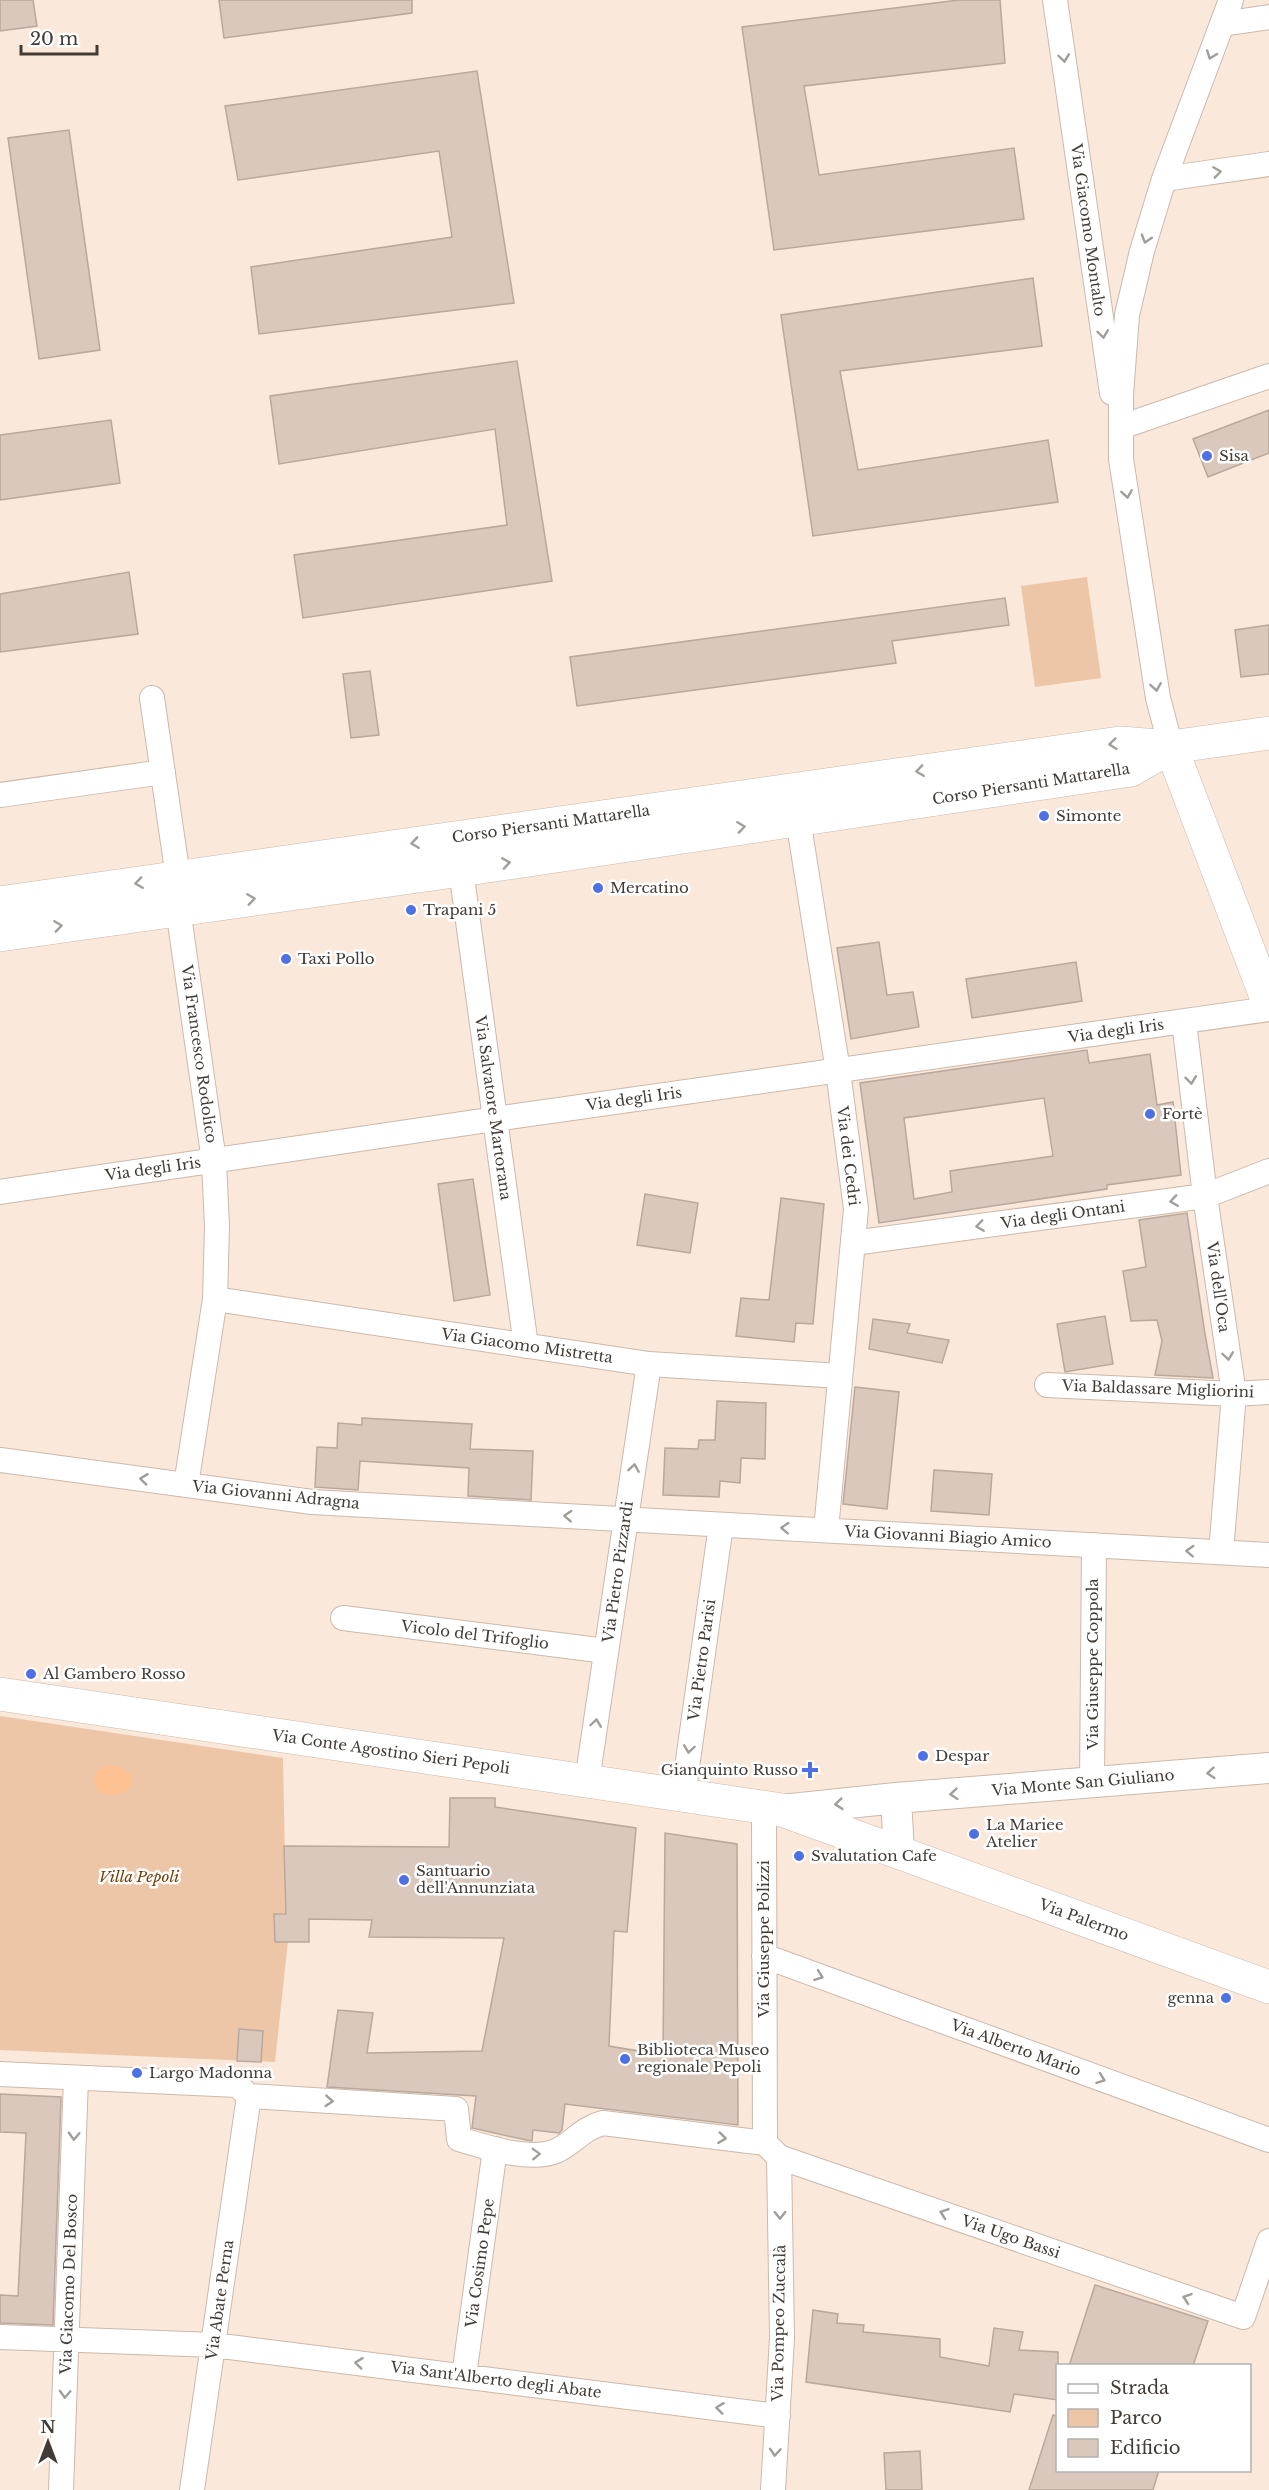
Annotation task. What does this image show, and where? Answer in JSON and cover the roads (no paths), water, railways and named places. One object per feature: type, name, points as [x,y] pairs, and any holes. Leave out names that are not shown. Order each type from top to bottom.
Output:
[{"type":"main road","points":[[1269,733],[1172,747],[1269,1004]]},
{"type":"main road","name":"Corso Piersanti Mattarella","points":[[0,935],[461,870],[691,819],[1120,743],[1172,747]]},
{"type":"main road","name":"Corso Piersanti Mattarella","points":[[0,903],[178,877],[691,819],[798,819],[1131,770],[1172,747]]},
{"type":"main road","name":"Via Conte Agostino Sieri Pepoli","points":[[0,1694],[773,1809],[899,1853]]},
{"type":"main road","name":"Via Palermo","points":[[899,1853],[1269,1987]]},
{"type":"street","name":"Via Giacomo Montalto","points":[[1055,0],[1121,459]]},
{"type":"street","points":[[1172,747],[1158,698],[1121,459],[1127,315],[1142,251],[1164,179],[1231,0]]},
{"type":"street","points":[[1222,24],[1269,17]]},
{"type":"street","points":[[1164,179],[1269,164]]},
{"type":"street","points":[[1121,428],[1269,376]]},
{"type":"street","points":[[152,698],[178,877]]},
{"type":"street","points":[[0,795],[163,772]]},
{"type":"street","name":"Via dei Cedri","points":[[798,819],[838,1071],[856,1209],[826,1530]]},
{"type":"street","name":"Via Salvatore Martorana","points":[[461,870],[526,1346]]},
{"type":"street","name":"Via Francesco Rodolico","points":[[178,909],[214,1161],[217,1226],[215,1299],[186,1485]]},
{"type":"street","name":"Via degli Iris","points":[[0,1192],[1269,1009]]},
{"type":"street","name":"Via dell'Oca","points":[[1184,1022],[1205,1196],[1234,1394],[1221,1552]]},
{"type":"street","name":"Via degli Ontani","points":[[853,1243],[1205,1196],[1269,1171]]},
{"type":"street","name":"Via Giacomo Mistretta","points":[[215,1299],[649,1364],[840,1376]]},
{"type":"street","name":"Via Pietro Pizzardi","points":[[587,1780],[649,1364]]},
{"type":"street","name":"Via Baldassare Migliorini","points":[[1047,1385],[1234,1394],[1269,1392]]},
{"type":"street","name":"Via Giovanni Adragna","points":[[0,1460],[312,1502],[626,1519]]},
{"type":"street","name":"Via Giovanni Biagio Amico","points":[[626,1519],[1269,1555]]},
{"type":"street","name":"Via Pietro Parisi","points":[[683,1796],[721,1524]]},
{"type":"street","name":"Via Giuseppe Coppola","points":[[1092,1782],[1094,1545]]},
{"type":"street","name":"Vicolo del Trifoglio","points":[[343,1618],[606,1651]]},
{"type":"street","name":"Via Monte San Giuliano","points":[[896,1798],[1269,1768]]},
{"type":"street","points":[[896,1798],[899,1853]]},
{"type":"street","name":"Via Conte Agostino Sieri Pepoli","points":[[773,1809],[896,1798]]},
{"type":"street","name":"Via Giuseppe Polizzi","points":[[772,2150],[764,1956],[773,1809]]},
{"type":"street","name":"Via Alberto Mario","points":[[764,1956],[1269,2140]]},
{"type":"street","points":[[0,2074],[237,2085],[255,2101]]},
{"type":"street","name":"Via Giacomo Del Bosco","points":[[61,2490],[76,2078]]},
{"type":"street","name":"Via Ugo Bassi","points":[[255,2101],[456,2109],[459,2139],[495,2150],[536,2155],[556,2151],[591,2126],[603,2123],[772,2150],[1243,2317],[1269,2241]]},
{"type":"street","name":"Via Abate Perna","points":[[192,2490],[255,2101]]},
{"type":"street","name":"Via Cosimo Pepe","points":[[465,2376],[495,2150]]},
{"type":"street","name":"Via Pompeo Zuccalà","points":[[772,2150],[782,2338],[773,2490]]},
{"type":"street","name":"Via Sant'Alberto degli Abate","points":[[0,2337],[214,2345],[778,2416]]},
{"type":"place","name":"Sisa","points":[[1207,456]]},
{"type":"place","name":"Simonte","points":[[1044,816]]},
{"type":"place","name":"Mercatino","points":[[598,888]]},
{"type":"place","name":"Trapani 5","points":[[411,910]]},
{"type":"place","name":"Taxi Pollo","points":[[286,959]]},
{"type":"place","name":"Fortè","points":[[1150,1114]]},
{"type":"place","name":"Al Gambero Rosso","points":[[31,1674]]},
{"type":"place","name":"Despar","points":[[923,1756]]},
{"type":"place","name":"Gianquinto Russo","points":[[810,1770]]},
{"type":"place","name":"La Mariee Atelier","points":[[974,1834]]},
{"type":"place","name":"Svalutation Cafe","points":[[799,1856]]},
{"type":"place","name":"Santuario dell'Annunziata","points":[[404,1880]]},
{"type":"place","name":"genna","points":[[1226,1998]]},
{"type":"place","name":"Biblioteca Museo regionale Pepoli","points":[[625,2059]]},
{"type":"place","name":"Largo Madonna","points":[[137,2073]]},
{"type":"park label","name":"Villa Pepoli","points":[[139,1877]]}]
